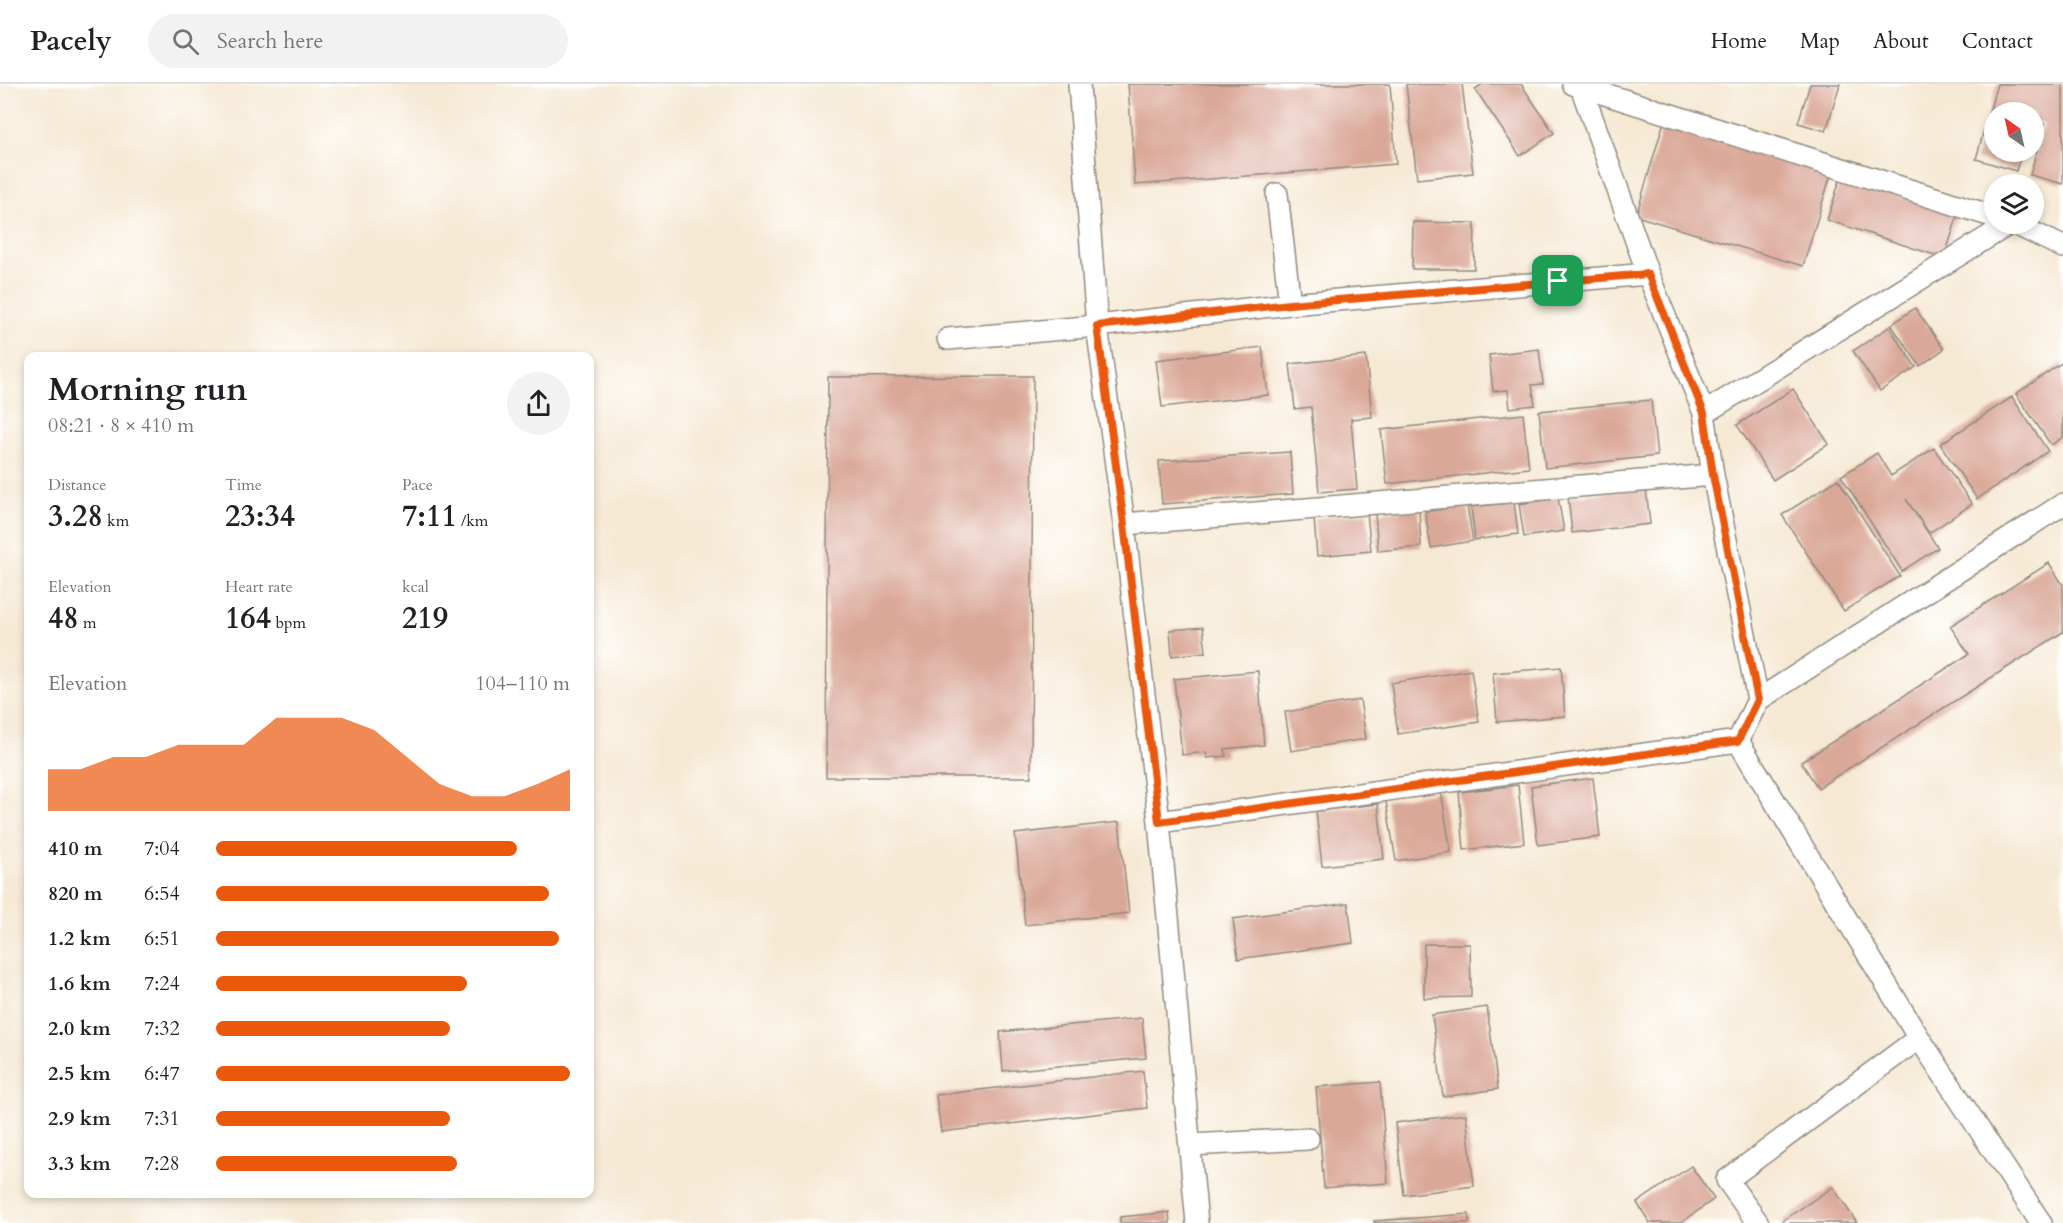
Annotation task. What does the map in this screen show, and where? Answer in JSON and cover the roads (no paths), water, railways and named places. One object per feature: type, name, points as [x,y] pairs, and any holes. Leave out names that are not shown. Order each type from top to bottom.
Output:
[{"type":"lane","points":[[1079,84],[1097,326],[1124,524],[1159,822],[1197,1223]]},
{"type":"lane","points":[[1578,85],[1984,214]]},
{"type":"lane","points":[[1578,85],[1648,274],[1704,413],[1713,475],[1758,700]]},
{"type":"lane","points":[[1277,194],[1290,304]]},
{"type":"lane","points":[[1704,413],[1993,234]]},
{"type":"lane","points":[[2036,234],[2063,247]]},
{"type":"lane","points":[[948,339],[1097,326],[1290,304],[1648,274]]},
{"type":"lane","points":[[1124,524],[1713,475]]},
{"type":"lane","points":[[1738,741],[1758,700],[2063,504]]},
{"type":"lane","points":[[1159,822],[1738,741]]},
{"type":"lane","points":[[1738,741],[1918,1038],[2041,1223]]},
{"type":"lane","points":[[1758,1223],[1727,1180],[1918,1038]]},
{"type":"lane","points":[[1190,1145],[1308,1138]]}]
